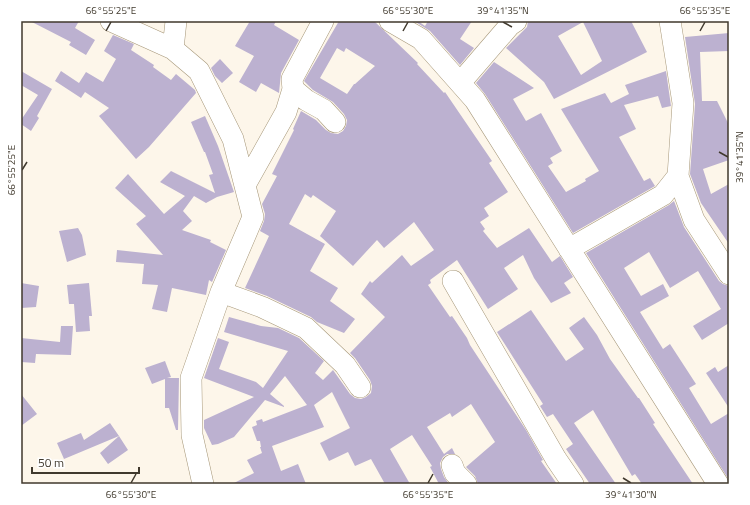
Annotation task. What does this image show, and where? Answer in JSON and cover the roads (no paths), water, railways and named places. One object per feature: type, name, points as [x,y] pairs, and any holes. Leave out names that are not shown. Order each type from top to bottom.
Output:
[{"type":"street","points":[[111,21],[174,49],[199,71],[233,139],[253,216],[221,292],[191,378],[192,435],[203,484]]},
{"type":"street","points":[[174,49],[176,21]]},
{"type":"street","points":[[245,185],[286,112],[293,90],[292,79],[323,21]]},
{"type":"street","points":[[390,21],[421,39],[475,100],[718,484]]},
{"type":"street","points":[[460,83],[510,25],[516,21]]},
{"type":"street","points":[[670,21],[683,103],[678,176],[694,220],[729,274]]},
{"type":"street","points":[[293,90],[306,100],[324,110],[335,122]]},
{"type":"street","points":[[569,249],[663,195],[678,176]]},
{"type":"street","points":[[452,281],[556,458],[573,484]]},
{"type":"street","points":[[221,292],[262,307],[306,328],[345,365],[360,387]]},
{"type":"street","points":[[452,465],[455,473],[466,484]]}]
